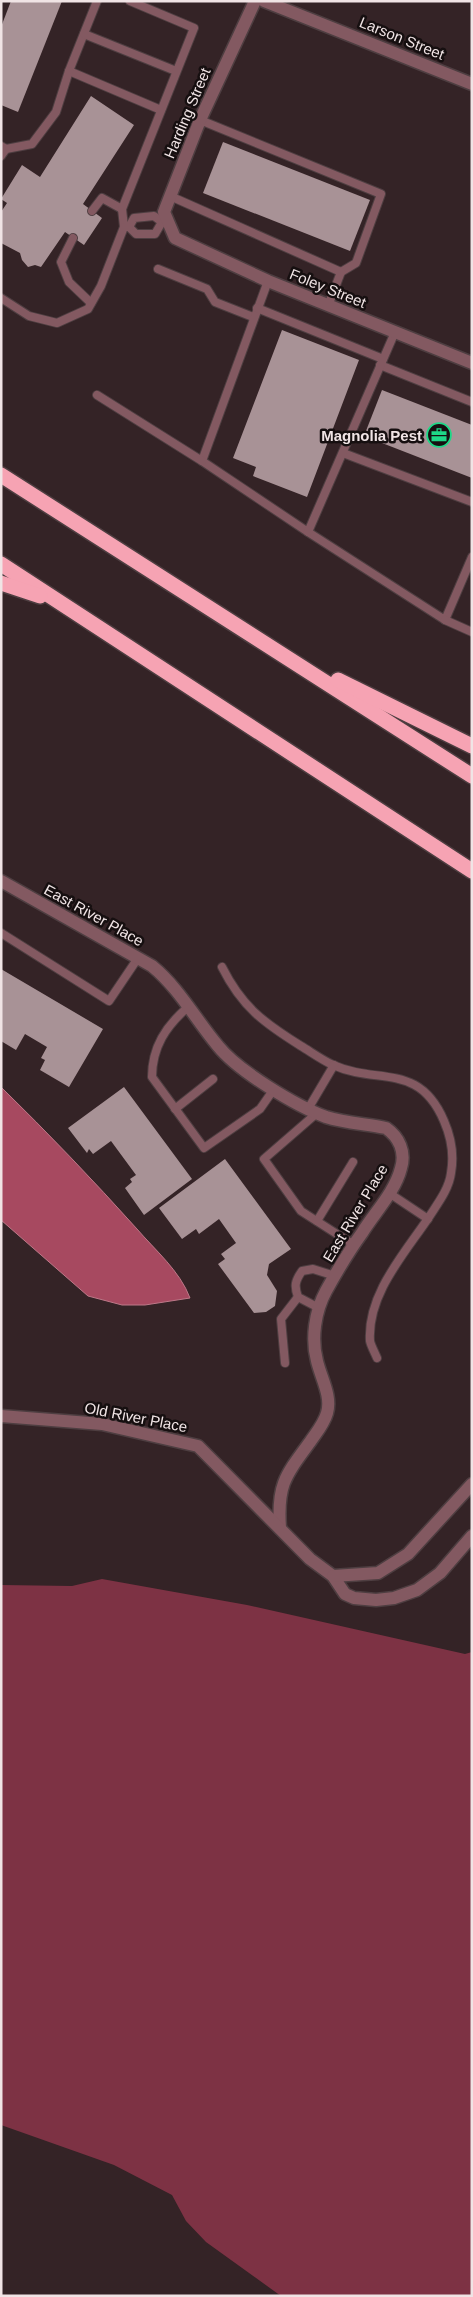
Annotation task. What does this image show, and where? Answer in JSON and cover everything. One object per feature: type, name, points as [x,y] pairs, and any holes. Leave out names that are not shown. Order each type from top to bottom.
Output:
[{"type":"highway","points":[[1,475],[472,776]]},
{"type":"highway","points":[[1,564],[472,871]]},
{"type":"highway","points":[[1,583],[61,603]]},
{"type":"highway","points":[[269,646],[472,746]]},
{"type":"street","name":"Harding Street","points":[[175,238],[165,222],[164,212],[200,120],[255,1]]},
{"type":"street","name":"Larson Street","points":[[264,1],[472,84]]},
{"type":"street","name":"Foley Street","points":[[175,238],[268,281],[472,363]]},
{"type":"street","name":"East River Place","points":[[1,881],[138,958],[162,974],[228,1058],[274,1089],[313,1111],[345,1121],[386,1128],[394,1134],[400,1143],[403,1155],[402,1166],[389,1193],[354,1244],[319,1308],[314,1343],[328,1399],[328,1410],[324,1423],[282,1485],[278,1502],[280,1528]]},
{"type":"street","name":"Old River Place","points":[[1,1416],[102,1424],[198,1446],[310,1559],[333,1576],[345,1594],[354,1598],[376,1600],[394,1598],[417,1590],[440,1573],[472,1536]]},
{"type":"street","points":[[333,1576],[378,1573],[408,1554],[472,1484]]},
{"type":"lane","points":[[1,156],[4,147],[32,144],[56,112],[69,71],[97,1]]},
{"type":"lane","points":[[1,298],[29,316],[57,323],[88,309],[101,286],[126,227],[134,218],[154,216],[165,222],[155,234],[136,234],[126,227],[122,209],[194,28],[130,1]]},
{"type":"lane","points":[[84,34],[176,71]]},
{"type":"lane","points":[[69,71],[161,110]]},
{"type":"lane","points":[[200,120],[381,194],[356,263],[341,272],[328,306]]},
{"type":"lane","points":[[170,196],[341,272]]},
{"type":"lane","points":[[92,211],[102,198],[122,209]]},
{"type":"lane","points":[[74,238],[61,262],[69,282],[92,303]]},
{"type":"lane","points":[[158,270],[207,289],[215,302],[253,318]]},
{"type":"lane","points":[[202,461],[268,281]]},
{"type":"lane","points":[[257,308],[472,402]]},
{"type":"lane","points":[[308,532],[395,332]]},
{"type":"lane","points":[[97,395],[202,461],[445,620],[472,632]]},
{"type":"lane","points":[[343,453],[472,502]]},
{"type":"lane","points":[[445,620],[472,557]]},
{"type":"lane","points":[[1,933],[109,1001],[138,958]]},
{"type":"lane","points":[[222,967],[233,990],[251,1011],[270,1027],[334,1066],[408,1080],[430,1096],[444,1121],[452,1147],[451,1174],[444,1195],[380,1290],[373,1317],[370,1342],[377,1358]]},
{"type":"lane","points":[[188,1006],[173,1020],[159,1041],[152,1063],[152,1077],[204,1148],[260,1109],[274,1089]]},
{"type":"lane","points":[[334,1066],[313,1111],[264,1159],[301,1211],[354,1244]]},
{"type":"lane","points":[[175,1109],[214,1079]]},
{"type":"lane","points":[[317,1221],[353,1162]]},
{"type":"lane","points":[[389,1193],[428,1219]]},
{"type":"lane","points":[[319,1308],[298,1297],[294,1286],[302,1271],[313,1269],[335,1276]]},
{"type":"lane","points":[[285,1363],[281,1319],[298,1297]]},
{"type":"shaded area","points":[[1,1087],[87,1175],[166,1261],[186,1288],[190,1298],[145,1305],[122,1305],[88,1296],[1,1220]]},
{"type":"shaded area","points":[[102,1579],[247,1605],[465,1654],[472,1652],[472,2296],[281,2296],[206,2242],[186,2221],[172,2195],[114,2165],[1,2125],[1,1585],[72,1586]]},
{"type":"building","points":[[11,1],[62,1],[18,112],[1,105],[1,27]]},
{"type":"building","points":[[91,96],[134,125],[83,204],[102,218],[84,245],[65,232],[41,267],[35,265],[28,267],[22,260],[20,253],[1,243],[1,212],[7,203],[1,199],[22,165],[40,177]]},
{"type":"building","points":[[223,142],[370,200],[350,251],[203,193]]},
{"type":"building","points":[[282,330],[359,360],[307,497],[253,476],[256,467],[233,458]]},
{"type":"building","points":[[382,390],[472,425],[472,478],[364,436]]},
{"type":"building","points":[[1,969],[103,1029],[69,1087],[40,1070],[45,1060],[41,1058],[47,1047],[25,1034],[16,1050],[1,1041]]},
{"type":"building","points":[[124,1087],[192,1179],[144,1215],[125,1188],[132,1182],[130,1179],[136,1175],[111,1141],[93,1154],[89,1149],[87,1153],[68,1128]]},
{"type":"building","points":[[225,1159],[291,1249],[269,1264],[267,1275],[277,1291],[275,1306],[266,1312],[254,1313],[218,1264],[225,1259],[221,1254],[236,1243],[219,1219],[199,1234],[196,1229],[182,1239],[159,1208]]},
{"type":"place","name":"Magnolia Pest","points":[[439,435]]}]
